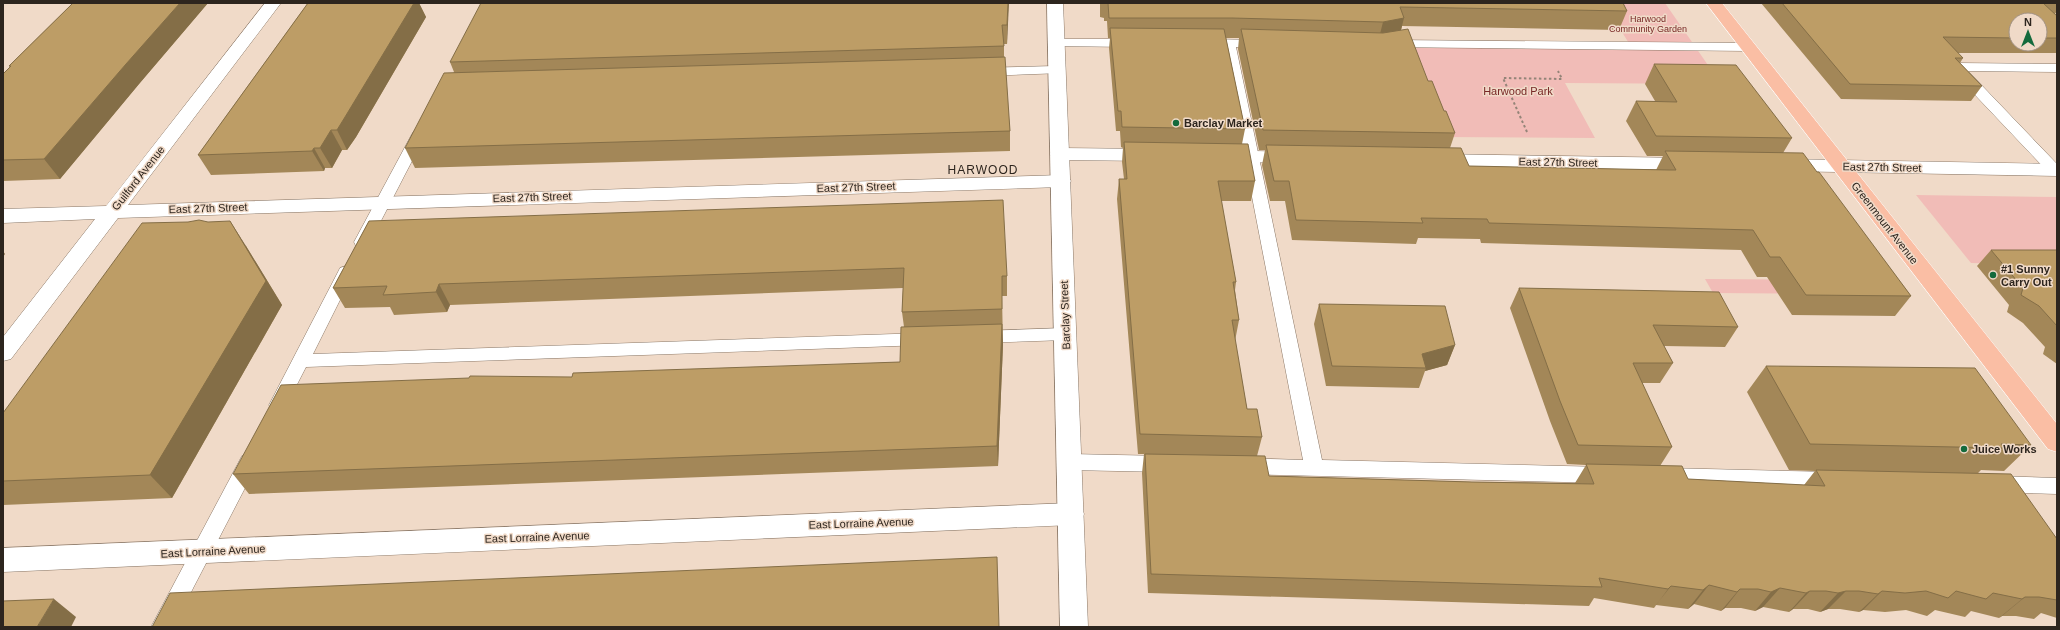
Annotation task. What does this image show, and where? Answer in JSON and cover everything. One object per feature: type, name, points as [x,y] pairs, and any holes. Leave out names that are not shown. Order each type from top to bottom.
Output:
[{"type":"main road","name":"Greenmount Avenue","points":[[1714,3],[2057,442]]},
{"type":"street","name":"Guilford Avenue","points":[[3,353],[273,3]]},
{"type":"street","name":"Barclay Street","points":[[1055,3],[1074,627]]},
{"type":"street","points":[[1060,154],[1172,156]]},
{"type":"street","points":[[1204,156],[1314,158]]},
{"type":"street","name":"East 27th Street","points":[[1416,160],[1709,164]]},
{"type":"street","name":"East 27th Street","points":[[1765,165],[2055,170]]},
{"type":"street","name":"East 27th Street","points":[[3,216],[383,202],[1061,181]]},
{"type":"street","name":"East Lorraine Avenue","points":[[3,560],[1071,514]]},
{"type":"lane","points":[[1056,43],[1143,43]]},
{"type":"lane","points":[[1190,43],[1276,44]]},
{"type":"lane","points":[[1229,43],[1314,468]]},
{"type":"lane","points":[[1378,47],[1394,43],[1748,47]]},
{"type":"lane","points":[[2055,170],[1956,67],[2057,68]]},
{"type":"lane","points":[[969,72],[1057,70]]},
{"type":"lane","points":[[271,418],[426,120]]},
{"type":"lane","points":[[962,338],[1065,334]]},
{"type":"lane","points":[[300,361],[938,338]]},
{"type":"lane","points":[[162,627],[257,446]]},
{"type":"lane","points":[[1070,462],[1180,464]]},
{"type":"lane","points":[[1228,466],[1617,475]]},
{"type":"lane","points":[[1649,476],[1848,481]]},
{"type":"lane","points":[[1976,484],[2057,486]]},
{"type":"path","points":[[1529,135],[1503,78],[1562,79],[1554,65]]},
{"type":"green space","name":"Harwood Park","points":[[1604,3],[1665,3],[1721,84],[1565,83],[1595,138],[1442,137],[1403,43],[1630,45]]},
{"type":"green space","points":[[1916,195],[2057,197],[2057,265],[1971,263]]},
{"type":"green space","points":[[1705,279],[1870,280],[1880,294],[1713,293]]},
{"type":"building","points":[[73,3],[180,3],[44,159],[3,160],[3,74],[11,66],[9,66]]},
{"type":"building","points":[[308,3],[414,3],[337,130],[331,130],[320,148],[314,148],[312,151],[198,155]]},
{"type":"building","points":[[481,3],[1008,3],[1007,25],[1002,25],[1004,46],[450,62]]},
{"type":"building","points":[[1108,3],[1623,3],[1627,11],[1400,7],[1404,18],[1383,22],[1232,18],[1109,18]]},
{"type":"building","points":[[1782,3],[2043,3],[2057,16],[2057,38],[2048,38],[2048,12],[2008,12],[2008,38],[1943,37],[1963,58],[1955,58],[1982,86],[1850,84]]},
{"type":"building","points":[[1110,28],[1224,29],[1245,129],[1122,127],[1121,111],[1118,111]]},
{"type":"building","points":[[1241,29],[1383,33],[1408,29],[1428,81],[1432,81],[1455,133],[1263,130]]},
{"type":"building","points":[[1005,57],[1010,131],[405,148],[444,73]]},
{"type":"building","points":[[1654,64],[1736,65],[1792,138],[1656,136],[1636,101],[1677,102]]},
{"type":"building","points":[[1124,142],[1248,144],[1255,181],[1218,181],[1236,282],[1233,282],[1239,320],[1232,320],[1247,409],[1257,409],[1262,437],[1140,434],[1119,179],[1127,179]]},
{"type":"building","points":[[1266,145],[1461,148],[1469,166],[1669,170],[1676,170],[1665,151],[1803,153],[1817,172],[1819,172],[1911,296],[1806,295],[1780,257],[1770,257],[1753,230],[1489,223],[1487,219],[1421,218],[1423,223],[1296,220],[1289,181],[1274,181]]},
{"type":"building","points":[[1003,200],[1007,276],[1002,276],[1002,309],[902,312],[904,268],[439,284],[436,292],[383,295],[387,286],[333,288],[369,221]]},
{"type":"building","points":[[199,220],[208,222],[230,221],[266,281],[150,475],[3,481],[3,413],[142,223],[188,222]]},
{"type":"building","points":[[1991,250],[2057,250],[2057,326],[2039,306],[2021,295],[2023,288]]},
{"type":"building","points":[[1519,288],[1719,292],[1738,327],[1653,325],[1673,363],[1633,363],[1672,447],[1578,445],[1560,401]]},
{"type":"building","points":[[1319,304],[1445,306],[1455,345],[1422,354],[1426,368],[1332,366]]},
{"type":"building","points":[[1002,324],[997,446],[233,474],[281,385],[469,378],[470,376],[572,377],[573,373],[900,362],[901,327]]},
{"type":"building","points":[[1766,366],[1975,368],[2031,445],[2001,444],[2004,448],[1810,444]]},
{"type":"building","points":[[1145,454],[1265,456],[1269,476],[1472,482],[1594,484],[1586,464],[1682,466],[1688,479],[1825,486],[1816,470],[2011,474],[2057,539],[2057,600],[2039,597],[2025,597],[2022,599],[1993,593],[1986,599],[1956,591],[1948,598],[1926,591],[1905,593],[1882,591],[1878,594],[1859,591],[1846,591],[1838,593],[1810,591],[1806,593],[1780,588],[1771,592],[1758,589],[1740,589],[1737,592],[1709,585],[1703,590],[1671,586],[1668,589],[1599,578],[1602,587],[1151,574]]},
{"type":"building","points":[[997,557],[999,627],[152,627],[170,593]]},
{"type":"building","points":[[54,599],[37,627],[3,627],[3,601]]},
{"type":"place","name":"Barclay Market","points":[[1176,123]]},
{"type":"place","name":"#1 Sunny Carry Out","points":[[1993,275]]},
{"type":"place","name":"Juice Works","points":[[1964,449]]},
{"type":"district","name":"HARWOOD","points":[[983,170]]},
{"type":"park label","name":"Harwood Community Garden","points":[[1648,24]]}]
